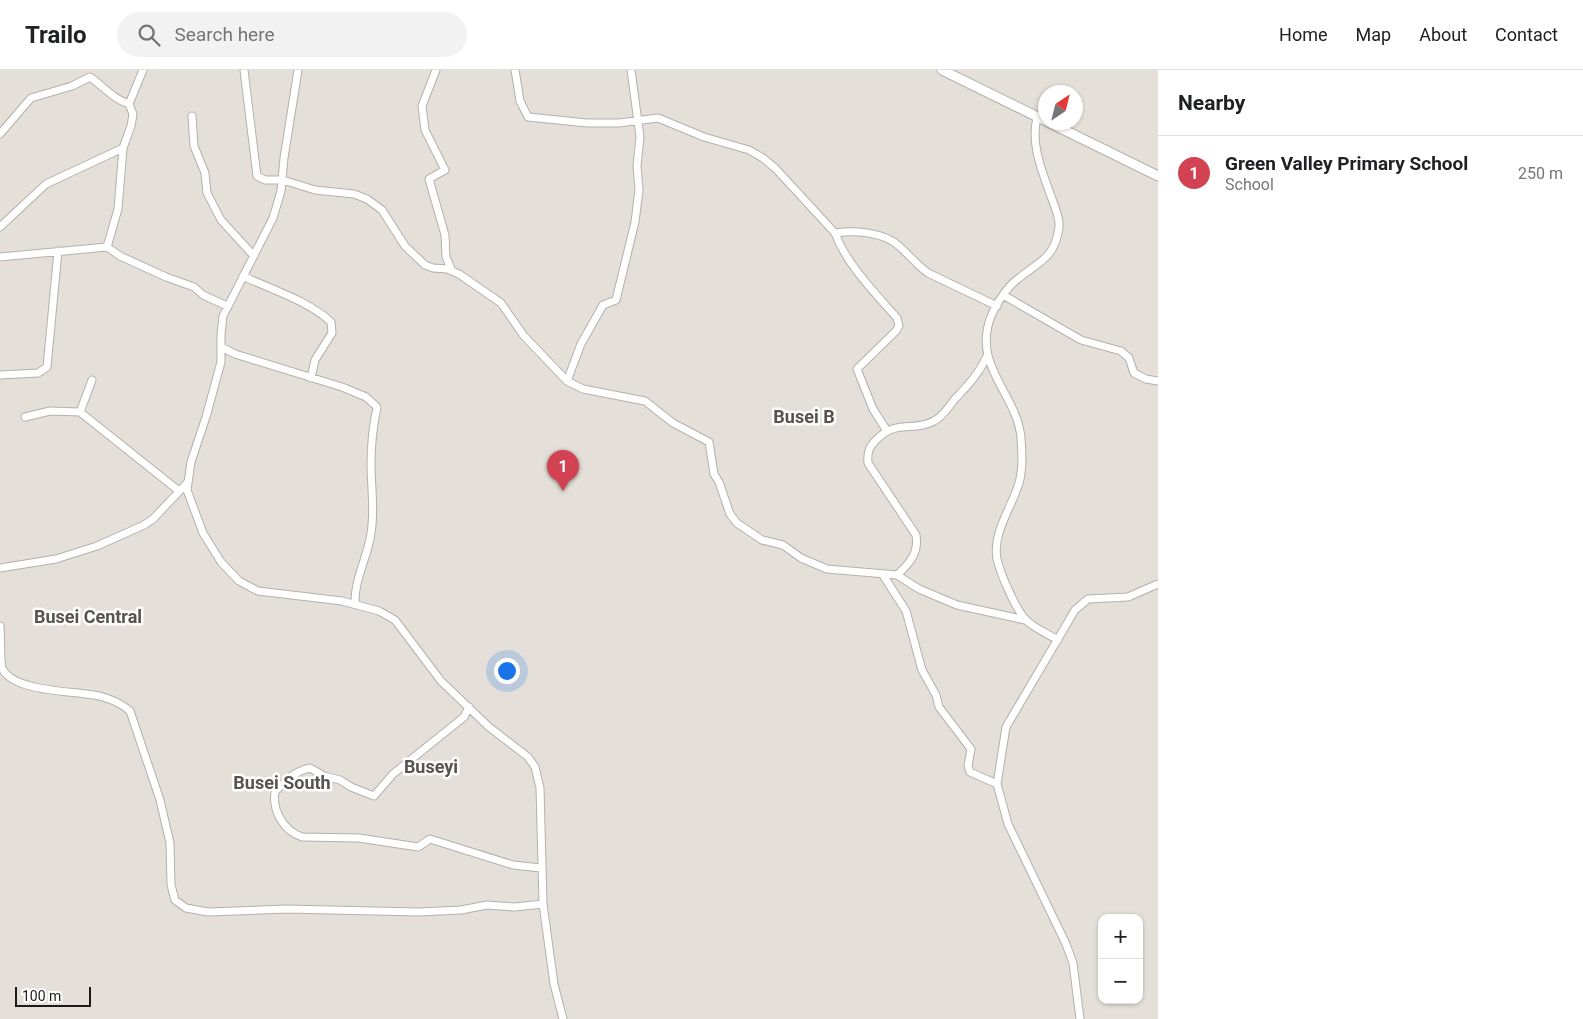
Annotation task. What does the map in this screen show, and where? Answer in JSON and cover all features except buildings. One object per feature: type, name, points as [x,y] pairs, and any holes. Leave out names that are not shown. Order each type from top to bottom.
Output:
[{"type":"main road","points":[[942,70],[1158,176]]},
{"type":"street","points":[[107,247],[118,209],[120,165],[133,114],[130,104],[143,70]]},
{"type":"street","points":[[244,70],[255,173],[261,179],[283,180],[315,190],[354,194],[367,199],[382,210],[405,246],[425,265],[452,271],[501,303],[524,336],[566,381],[583,389],[645,400],[672,423],[709,442],[714,474],[719,482],[730,514],[737,523],[755,536],[768,542],[783,545],[801,558],[827,568],[859,570],[897,576],[918,590],[957,605],[1025,620],[1058,640]]},
{"type":"street","points":[[298,70],[284,158],[283,180],[273,218],[227,306],[221,335],[221,362],[191,462],[187,490],[204,533],[222,562],[239,581],[258,591],[355,604],[379,611],[395,620],[441,681],[489,727],[528,757],[534,767],[540,788],[543,904],[554,984],[563,1019]]},
{"type":"street","points":[[436,70],[422,106],[425,130],[446,170],[430,179],[445,235],[446,257],[452,271]]},
{"type":"street","points":[[515,70],[520,101],[524,112],[532,119],[619,123],[658,118],[704,137],[749,150],[763,158],[835,233],[839,245],[868,284],[897,318],[899,326],[896,331],[857,370],[873,409],[887,431]]},
{"type":"street","points":[[566,381],[581,344],[603,305],[616,300],[635,222],[639,190],[638,120],[631,70]]},
{"type":"street","points":[[0,134],[31,98],[72,86],[90,77],[105,87],[112,96],[130,104]]},
{"type":"street","points":[[192,116],[194,146],[204,173],[207,193],[221,220],[254,256]]},
{"type":"street","points":[[1025,620],[997,558],[1000,530],[1021,476],[1021,438],[1018,423],[987,356],[986,333],[992,313],[1003,295],[1018,278],[1051,254],[1057,235],[1059,218],[1040,161],[1033,132],[1037,118]]},
{"type":"street","points":[[0,226],[46,184],[123,148]]},
{"type":"street","points":[[835,233],[853,230],[869,233],[898,244],[928,273],[997,306]]},
{"type":"street","points":[[0,256],[93,250],[107,247],[120,256],[166,277],[194,287],[202,295],[227,306]]},
{"type":"street","points":[[0,375],[38,373],[47,368],[58,251]]},
{"type":"street","points":[[243,276],[296,300],[322,314],[331,322],[332,334],[315,360],[311,378]]},
{"type":"street","points":[[1003,295],[1081,340],[1121,351],[1129,358],[1134,373],[1146,379],[1158,380]]},
{"type":"street","points":[[221,347],[235,354],[366,397],[377,407],[372,429],[373,495],[371,535],[356,588],[355,604]]},
{"type":"street","points":[[897,576],[907,566],[918,546],[916,535],[868,463],[867,453],[873,443],[887,431],[901,426],[923,425],[943,416],[979,373],[987,356]]},
{"type":"street","points":[[80,412],[92,380]]},
{"type":"street","points":[[25,417],[50,411],[80,412],[179,491]]},
{"type":"street","points":[[0,568],[48,561],[97,546],[153,519],[188,482]]},
{"type":"street","points":[[883,574],[906,611],[922,670],[936,695],[939,706],[971,749],[968,766],[970,772],[997,784]]},
{"type":"street","points":[[1080,1019],[1073,963],[1066,944],[1008,824],[997,784],[1006,728],[1075,610],[1088,599],[1128,597],[1158,584]]},
{"type":"street","points":[[0,626],[2,667],[9,677],[44,690],[101,696],[121,704],[130,711],[166,826],[170,843],[171,885],[175,900],[186,908],[208,912],[286,909],[419,912],[461,910],[487,905],[515,907],[543,904]]},
{"type":"street","points":[[469,707],[464,716],[393,774],[374,796],[351,787],[340,780],[324,776],[310,768],[290,777],[275,792],[276,807],[281,821],[295,835],[302,837],[359,838],[418,847],[430,839],[513,865],[541,868]]},
{"type":"place","name":"Green Valley Primary School","points":[[563,491]]},
{"type":"district","name":"Busei B","points":[[804,417]]},
{"type":"district","name":"Busei Central","points":[[88,617]]},
{"type":"district","name":"Buseyi","points":[[431,767]]},
{"type":"district","name":"Busei South","points":[[282,783]]}]
